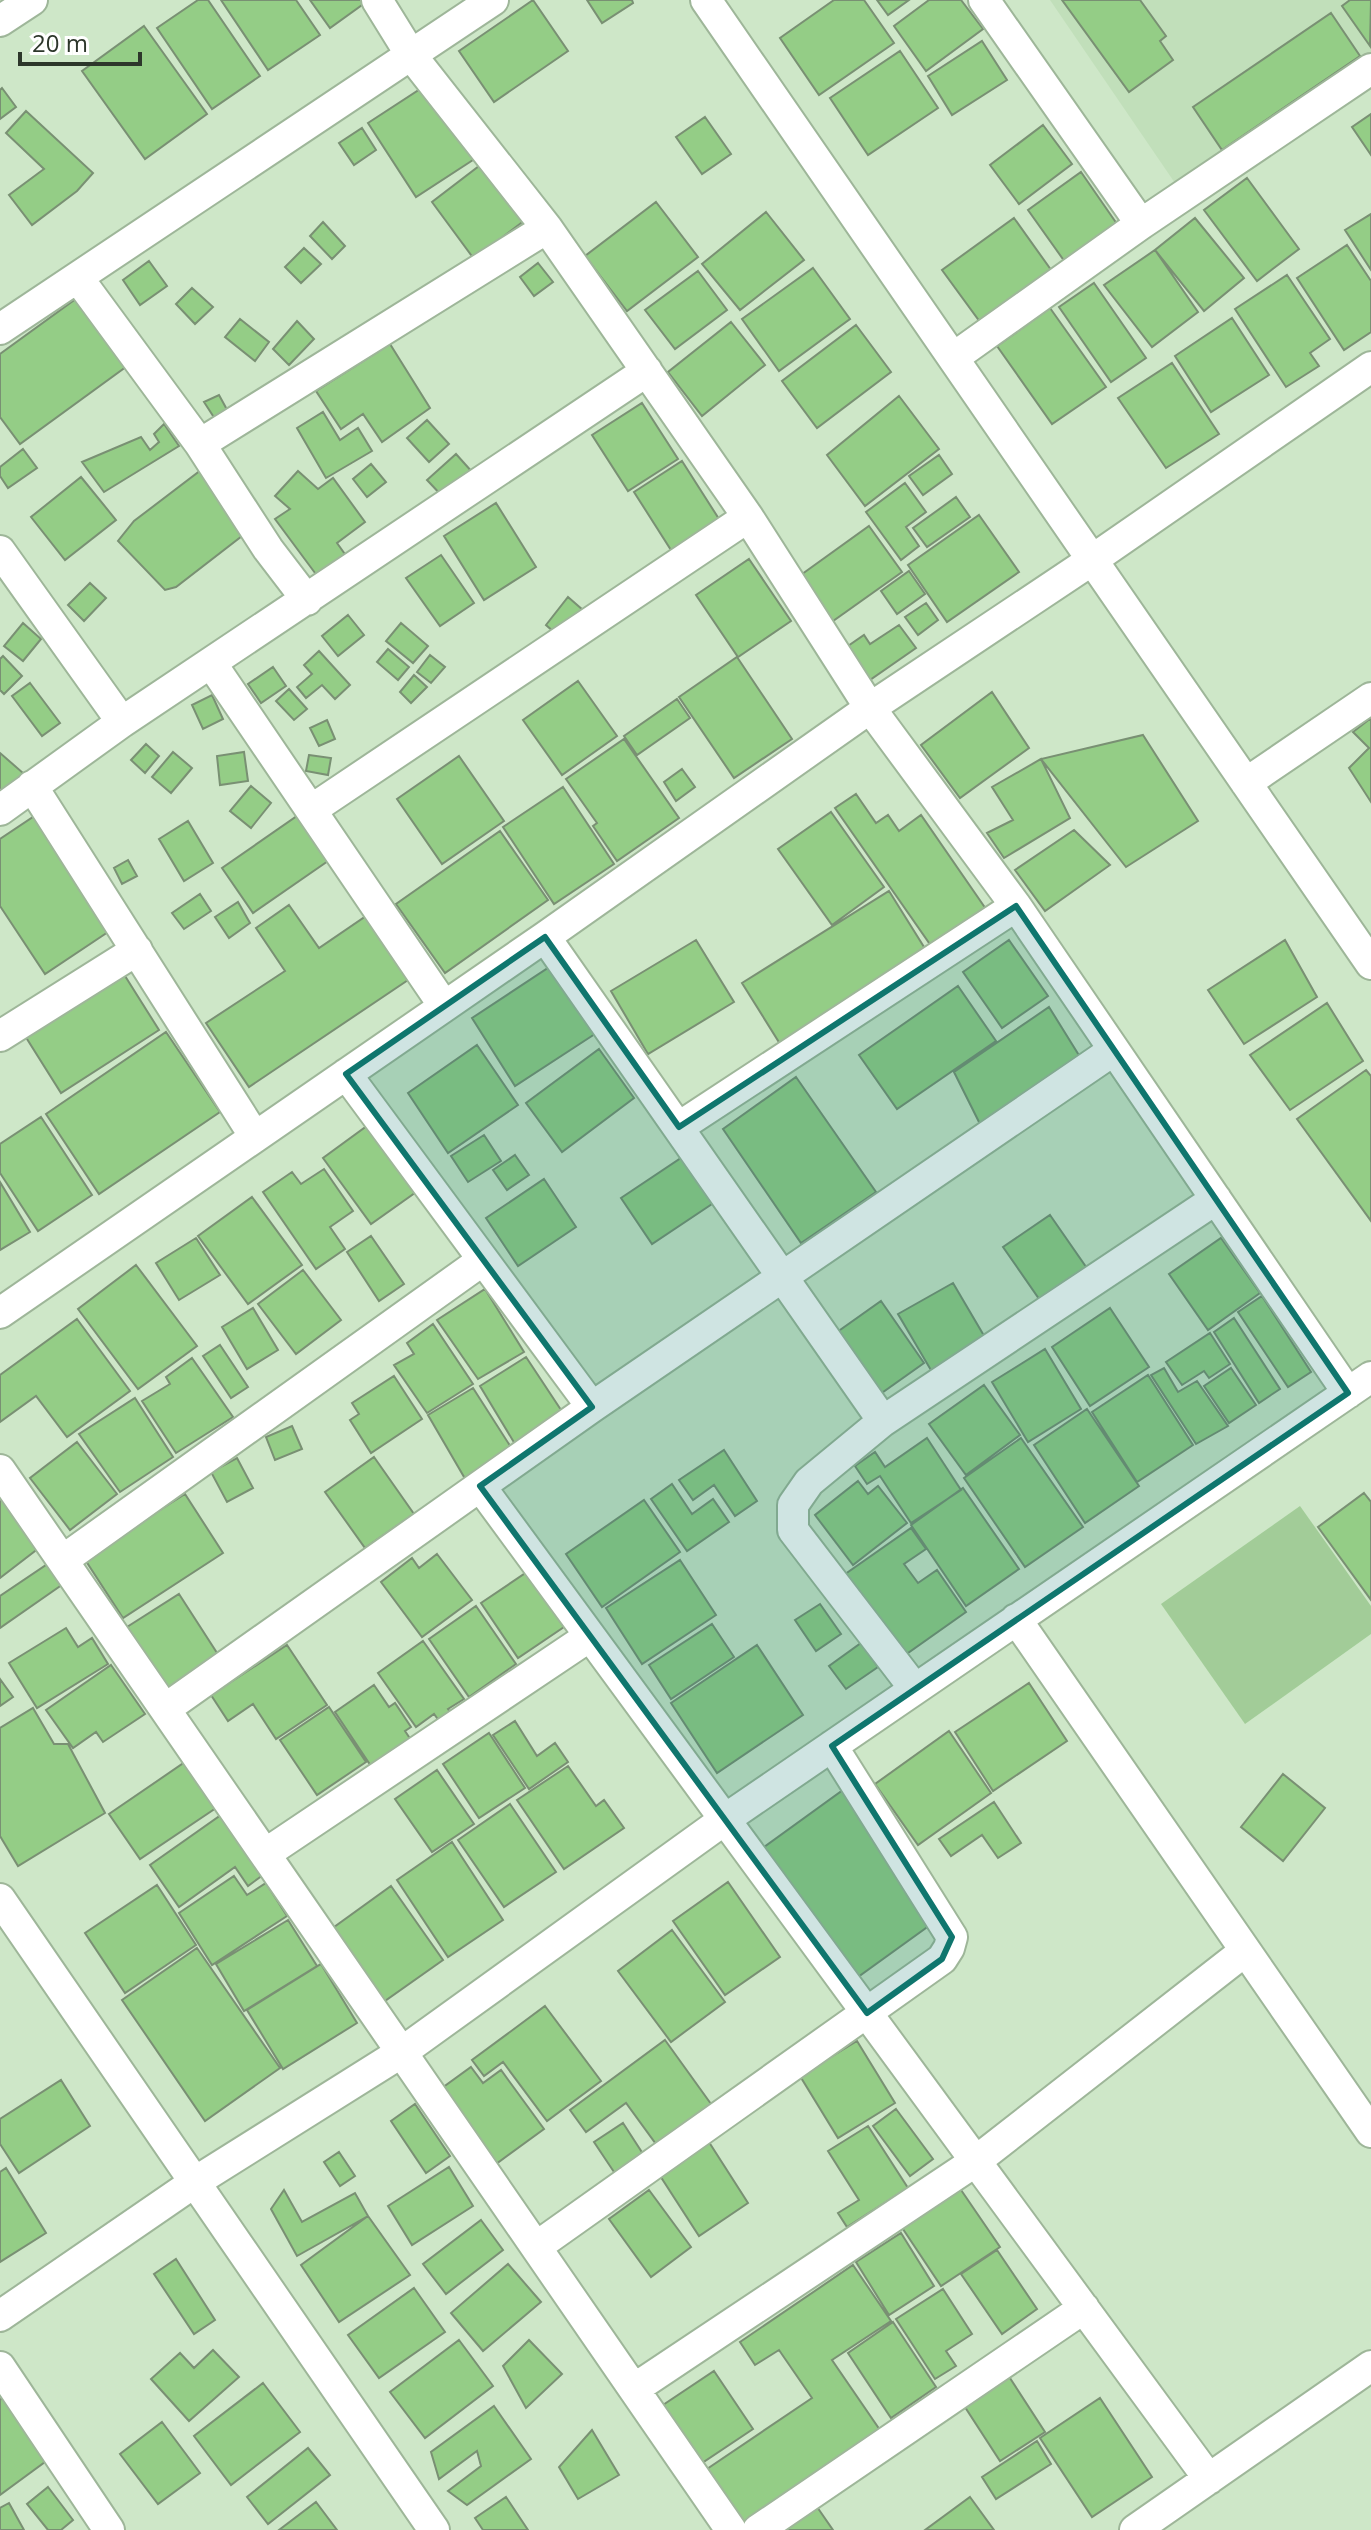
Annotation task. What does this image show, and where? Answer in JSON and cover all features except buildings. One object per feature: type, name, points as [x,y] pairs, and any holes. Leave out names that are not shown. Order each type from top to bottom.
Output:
[{"type":"street","points":[[0,21],[32,0]]},
{"type":"street","points":[[0,2316],[195,2182],[402,2052],[724,1820],[1359,1385],[1216,1199],[1016,906],[870,708],[748,517],[547,228],[411,55],[377,0]]},
{"type":"street","points":[[0,329],[493,0]]},
{"type":"street","points":[[706,0],[1371,964]]},
{"type":"street","points":[[984,0],[1141,224]]},
{"type":"street","points":[[953,358],[1141,224],[1371,69]]},
{"type":"street","points":[[200,444],[547,228]]},
{"type":"street","points":[[78,278],[200,444],[268,549],[307,600]]},
{"type":"street","points":[[0,1313],[545,937],[870,708],[1092,560],[1371,367]]},
{"type":"street","points":[[0,810],[122,722],[647,371]]},
{"type":"street","points":[[311,810],[748,517]]},
{"type":"street","points":[[6,570],[122,722]]},
{"type":"street","points":[[211,663],[444,1006]]},
{"type":"street","points":[[1246,783],[1371,698]]},
{"type":"street","points":[[32,786],[255,1137]]},
{"type":"street","points":[[679,1127],[1016,906]]},
{"type":"street","points":[[545,937],[883,1421]]},
{"type":"street","points":[[0,1036],[137,950]]},
{"type":"street","points":[[165,1709],[592,1407],[1114,1050]]},
{"type":"street","points":[[346,1074],[592,1407]]},
{"type":"street","points":[[915,1689],[793,1530],[793,1505],[809,1482],[883,1421],[1216,1199]]},
{"type":"street","points":[[63,1560],[483,1260]]},
{"type":"street","points":[[0,1470],[731,2530]]},
{"type":"street","points":[[480,1486],[1209,2479]]},
{"type":"street","points":[[1016,1619],[1371,2132]]},
{"type":"street","points":[[265,1854],[590,1636]]},
{"type":"street","points":[[536,2247],[942,1959],[949,1948],[952,1937],[832,1746]]},
{"type":"street","points":[[0,1899],[434,2530]]},
{"type":"street","points":[[634,2389],[976,2161],[1245,1951]]},
{"type":"street","points":[[758,2530],[1084,2308]]},
{"type":"street","points":[[0,2367],[98,2526]]},
{"type":"street","points":[[1135,2530],[1369,2371]]},
{"type":"highlighted area","points":[[1016,906],[1348,1393],[832,1746],[952,1937],[942,1959],[867,2013],[480,1486],[592,1407],[346,1074],[545,937],[679,1127]]},
{"type":"shaded area","points":[[1050,0],[1371,0],[1371,53],[1177,186]]},
{"type":"shaded area","points":[[1300,1506],[1371,1606],[1371,1634],[1245,1724],[1161,1604]]}]
